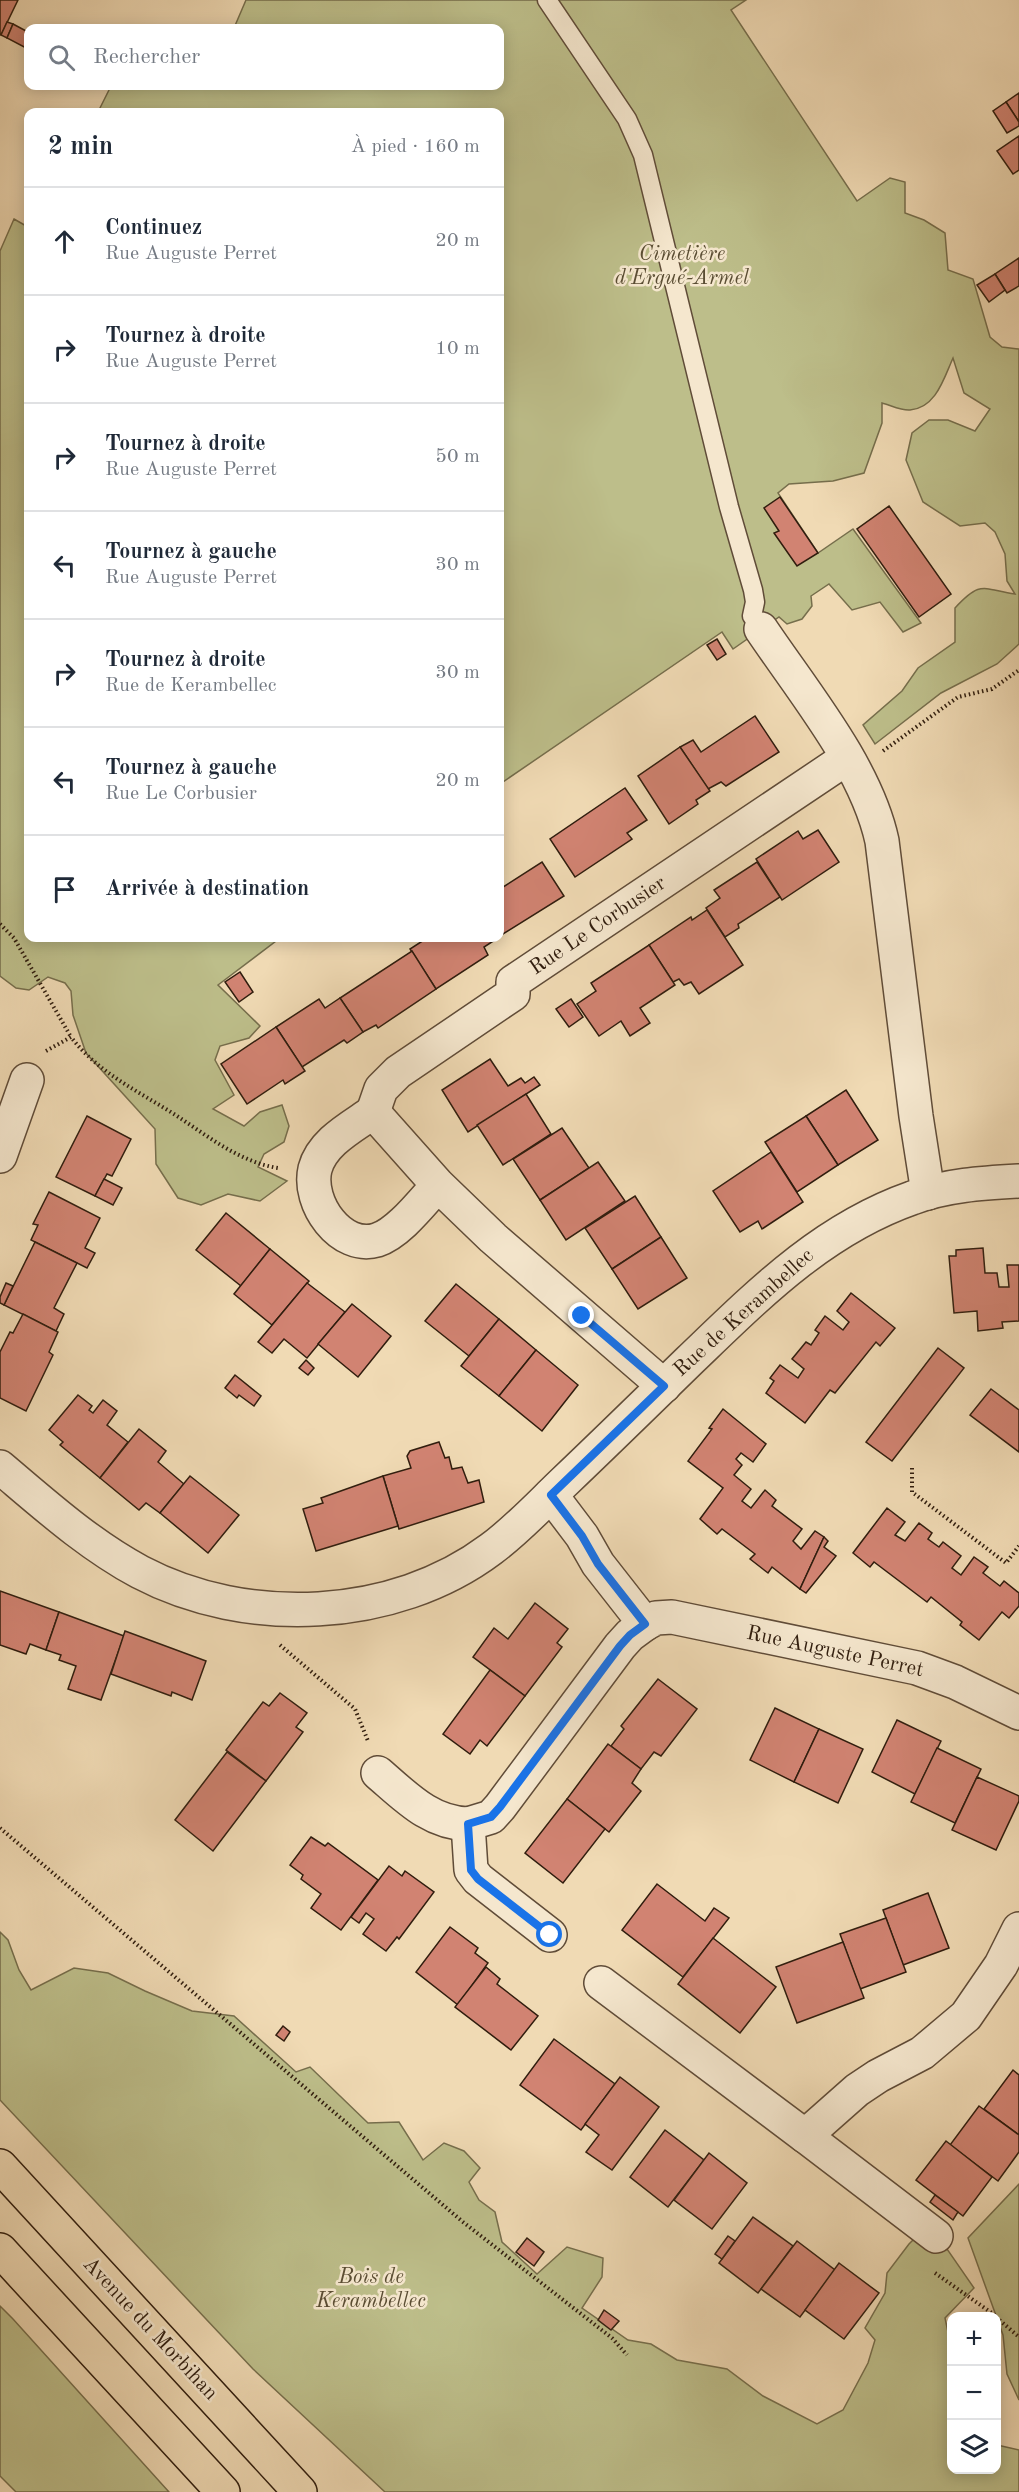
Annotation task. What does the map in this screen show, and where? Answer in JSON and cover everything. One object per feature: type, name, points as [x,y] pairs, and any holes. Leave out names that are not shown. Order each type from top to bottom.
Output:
[{"type":"highway","name":"Avenue du Morbihan","points":[[0,2166],[300,2492]]},
{"type":"highway","points":[[0,2250],[223,2492]]},
{"type":"street","points":[[761,629],[852,765],[876,814],[882,841],[915,1116],[928,1193]]},
{"type":"street","name":"Rue Le Corbusier","points":[[373,1112],[381,1089],[398,1072],[513,994],[513,982],[852,765]]},
{"type":"street","points":[[0,1156],[27,1080]]},
{"type":"street","points":[[438,1185],[393,1231],[379,1240],[365,1243],[348,1238],[329,1221],[316,1201],[315,1169],[329,1144],[373,1112],[438,1185],[539,1279],[664,1386]]},
{"type":"street","name":"Rue de Kerambellec","points":[[0,1467],[87,1540],[142,1573],[194,1595],[239,1605],[293,1609],[364,1603],[429,1584],[491,1549],[551,1495],[766,1287],[830,1237],[882,1210],[928,1193],[974,1184],[1019,1181]]},
{"type":"street","points":[[551,1495],[582,1536],[598,1564],[645,1624]]},
{"type":"street","name":"Rue Auguste Perret","points":[[468,1824],[491,1817],[620,1646],[630,1635],[656,1618],[672,1617],[917,1668],[955,1682],[1019,1713]]},
{"type":"street","points":[[378,1773],[428,1814],[441,1821],[468,1824],[471,1870],[478,1879],[550,1935]]},
{"type":"street","points":[[805,2136],[857,2090],[878,2076],[922,2054],[966,2016],[1001,1965],[1019,1929]]},
{"type":"street","points":[[601,1983],[936,2236]]},
{"type":"lane","points":[[547,0],[627,118],[643,155],[729,507],[750,577],[755,602],[752,616],[761,629]]},
{"type":"path","points":[[852,765],[958,698],[992,689],[1019,670]]},
{"type":"path","points":[[0,924],[14,938],[25,955],[71,1037],[83,1053],[119,1081],[218,1144],[249,1160],[268,1167],[315,1169]]},
{"type":"path","points":[[27,1080],[34,1064],[48,1049],[71,1037]]},
{"type":"path","points":[[912,1468],[912,1492],[1006,1563],[1019,1546]]},
{"type":"path","points":[[262,1607],[269,1631],[281,1646],[355,1709],[373,1752],[378,1773]]},
{"type":"path","points":[[0,1828],[463,2222],[612,2338],[627,2355]]},
{"type":"path","points":[[936,2236],[918,2263],[945,2279],[989,2312]]},
{"type":"path","points":[[1001,2321],[1019,2337]]},
{"type":"green space","name":"Cimetière d'Ergué-Armel","points":[[246,0],[746,0],[731,10],[857,201],[890,178],[905,182],[905,213],[924,220],[945,233],[948,270],[973,279],[990,337],[1002,347],[1019,349],[1019,644],[997,664],[941,693],[875,744],[863,725],[902,691],[918,668],[955,642],[955,608],[964,599],[971,593],[982,589],[1015,594],[1007,581],[1005,554],[995,532],[985,523],[960,526],[923,502],[906,460],[912,433],[929,420],[948,420],[975,431],[990,409],[964,393],[953,358],[938,391],[926,404],[907,410],[882,403],[882,423],[864,473],[833,481],[789,484],[778,493],[818,553],[853,529],[921,623],[903,632],[880,602],[852,610],[829,584],[811,596],[812,606],[802,619],[787,624],[779,617],[733,649],[722,632],[504,781],[504,108],[100,108],[109,90],[504,90],[504,24],[236,24]]},
{"type":"green space","points":[[14,219],[24,225],[24,942],[275,942],[218,985],[260,1026],[249,1038],[220,1046],[215,1060],[234,1095],[213,1109],[244,1126],[260,1112],[282,1105],[289,1126],[284,1142],[264,1154],[258,1167],[287,1181],[260,1201],[228,1194],[201,1205],[178,1198],[156,1164],[155,1129],[86,1053],[73,1015],[71,991],[65,983],[48,977],[29,990],[16,988],[0,976],[0,251]]},
{"type":"green space","name":"Bois de Kerambellec","points":[[0,1932],[8,1940],[19,1970],[31,1990],[74,1968],[108,1973],[192,2011],[234,2016],[296,2072],[310,2067],[368,2123],[399,2122],[423,2160],[444,2143],[464,2151],[480,2168],[469,2182],[479,2200],[495,2212],[502,2242],[537,2274],[567,2247],[603,2258],[602,2277],[582,2308],[628,2340],[651,2344],[677,2360],[727,2369],[763,2396],[817,2424],[843,2410],[868,2363],[875,2340],[865,2328],[885,2293],[887,2273],[917,2236],[945,2246],[974,2288],[951,2312],[947,2312],[945,2318],[947,2327],[947,2474],[1001,2474],[1001,2446],[1019,2450],[1019,2492],[385,2492],[253,2369],[0,2100]]},
{"type":"green space","points":[[1019,2184],[1019,2400],[1007,2374],[1001,2312],[995,2312],[968,2238]]},
{"type":"green space","points":[[0,2306],[169,2492],[16,2492],[0,2476]]},
{"type":"building","points":[[0,0],[18,0],[1,35],[0,34]]},
{"type":"building","points":[[7,22],[13,24],[7,38],[1,35]]},
{"type":"building","points":[[13,24],[24,30],[24,47],[7,38]]},
{"type":"building","points":[[1019,93],[1019,122],[1006,102]]},
{"type":"building","points":[[1006,102],[1019,122],[1019,126],[1007,133],[993,111]]},
{"type":"building","points":[[1019,136],[1019,170],[1013,174],[997,151]]},
{"type":"building","points":[[1019,258],[1019,286],[1007,293],[995,274]]},
{"type":"building","points":[[995,274],[1005,290],[989,302],[977,285]]},
{"type":"building","points":[[780,497],[818,553],[797,566],[774,533],[779,531],[764,508]]},
{"type":"building","points":[[889,506],[951,594],[919,617],[857,529]]},
{"type":"building","points":[[717,639],[726,654],[717,660],[707,645]]},
{"type":"building","points":[[755,716],[779,752],[726,786],[721,782],[708,789],[680,747],[693,740],[701,752]]},
{"type":"building","points":[[680,747],[710,791],[696,800],[698,804],[669,824],[638,776]]},
{"type":"building","points":[[625,788],[647,820],[627,833],[632,839],[575,877],[550,839]]},
{"type":"building","points":[[818,830],[839,862],[782,900],[756,859],[798,831],[803,839]]},
{"type":"building","points":[[542,862],[564,896],[504,933],[504,886]]},
{"type":"building","points":[[757,862],[780,897],[738,924],[739,928],[725,937],[706,908],[720,898],[714,890]]},
{"type":"building","points":[[707,910],[743,965],[699,994],[691,982],[684,985],[679,979],[673,982],[649,945],[691,917],[692,920]]},
{"type":"building","points":[[421,942],[492,942],[484,947],[488,955],[436,989],[410,949]]},
{"type":"building","points":[[649,945],[675,985],[640,1008],[650,1023],[630,1036],[621,1021],[599,1036],[577,1004],[596,991],[591,983]]},
{"type":"building","points":[[412,951],[436,989],[378,1028],[376,1025],[363,1032],[340,998]]},
{"type":"building","points":[[240,972],[253,992],[239,1002],[225,982]]},
{"type":"building","points":[[340,998],[363,1032],[347,1043],[344,1040],[302,1067],[276,1027],[319,999],[325,1008]]},
{"type":"building","points":[[571,999],[583,1017],[569,1027],[556,1009]]},
{"type":"building","points":[[276,1027],[305,1071],[285,1084],[283,1080],[247,1104],[221,1064]]},
{"type":"building","points":[[490,1059],[508,1086],[521,1078],[525,1083],[534,1077],[540,1085],[468,1132],[442,1090]]},
{"type":"building","points":[[846,1090],[878,1140],[838,1165],[806,1116]]},
{"type":"building","points":[[526,1094],[551,1134],[503,1165],[477,1125]]},
{"type":"building","points":[[87,1116],[131,1139],[112,1176],[107,1174],[95,1196],[56,1177]]},
{"type":"building","points":[[806,1116],[838,1165],[797,1192],[765,1142]]},
{"type":"building","points":[[562,1128],[589,1168],[540,1200],[513,1159]]},
{"type":"building","points":[[771,1152],[803,1202],[762,1229],[758,1221],[740,1232],[713,1191]]},
{"type":"building","points":[[598,1162],[625,1201],[566,1240],[540,1200]]},
{"type":"building","points":[[104,1179],[122,1188],[113,1205],[95,1196]]},
{"type":"building","points":[[49,1192],[100,1218],[85,1248],[95,1253],[87,1268],[31,1240],[38,1225],[33,1224]]},
{"type":"building","points":[[635,1196],[661,1237],[612,1269],[585,1228]]},
{"type":"building","points":[[226,1213],[270,1249],[241,1286],[196,1250]]},
{"type":"building","points":[[661,1237],[687,1278],[638,1309],[612,1269]]},
{"type":"building","points":[[35,1242],[77,1263],[54,1308],[64,1314],[56,1331],[4,1305]]},
{"type":"building","points":[[983,1248],[985,1273],[997,1273],[999,1287],[1009,1287],[1007,1265],[1019,1265],[1019,1321],[1002,1322],[1003,1328],[978,1331],[977,1311],[954,1313],[949,1256],[956,1256],[956,1250]]},
{"type":"building","points":[[270,1249],[309,1281],[272,1325],[234,1294]]},
{"type":"building","points":[[6,1283],[13,1286],[4,1305],[0,1303],[0,1297]]},
{"type":"building","points":[[307,1283],[345,1312],[307,1358],[284,1339],[272,1353],[258,1342]]},
{"type":"building","points":[[456,1284],[499,1319],[469,1356],[425,1321]]},
{"type":"building","points":[[851,1293],[895,1328],[880,1346],[876,1342],[835,1393],[830,1390],[805,1423],[766,1393],[774,1381],[770,1378],[780,1365],[798,1378],[804,1369],[792,1359],[806,1342],[811,1345],[819,1333],[815,1330],[825,1316],[843,1330],[849,1322],[837,1311]]},
{"type":"building","points":[[352,1304],[391,1336],[358,1377],[318,1344]]},
{"type":"building","points":[[23,1314],[58,1332],[49,1352],[53,1355],[26,1411],[0,1398],[0,1352],[10,1332],[13,1333]]},
{"type":"building","points":[[499,1319],[536,1350],[499,1396],[461,1366]]},
{"type":"building","points":[[938,1348],[964,1368],[892,1461],[866,1442]]},
{"type":"building","points":[[536,1350],[578,1385],[542,1431],[499,1396]]},
{"type":"building","points":[[306,1360],[314,1368],[308,1375],[299,1368]]},
{"type":"building","points":[[235,1375],[261,1396],[254,1406],[239,1395],[237,1398],[225,1388]]},
{"type":"building","points":[[991,1389],[1019,1410],[1019,1452],[970,1415]]},
{"type":"building","points":[[78,1395],[92,1406],[89,1410],[93,1413],[103,1400],[117,1411],[107,1425],[128,1442],[100,1478],[60,1445],[63,1442],[49,1430]]},
{"type":"building","points":[[723,1409],[766,1444],[753,1462],[741,1453],[736,1459],[742,1465],[734,1475],[751,1489],[742,1501],[751,1508],[765,1490],[776,1500],[772,1506],[802,1529],[793,1541],[801,1549],[815,1531],[824,1537],[800,1589],[772,1567],[768,1573],[750,1559],[755,1554],[722,1529],[717,1534],[700,1519],[723,1488],[688,1461],[712,1429],[709,1428]]},
{"type":"building","points":[[139,1429],[166,1451],[158,1462],[184,1484],[160,1513],[146,1503],[139,1510],[100,1478]]},
{"type":"building","points":[[439,1442],[445,1458],[449,1457],[452,1469],[462,1467],[468,1483],[479,1480],[484,1502],[399,1529],[383,1476],[411,1468],[407,1456],[410,1451]]},
{"type":"building","points":[[190,1476],[239,1515],[208,1553],[160,1513]]},
{"type":"building","points":[[383,1476],[398,1526],[316,1551],[303,1509],[323,1503],[321,1498]]},
{"type":"building","points":[[887,1508],[905,1522],[895,1535],[905,1541],[919,1523],[932,1533],[928,1539],[939,1547],[943,1542],[961,1556],[952,1568],[961,1575],[974,1557],[988,1567],[983,1573],[1000,1586],[1004,1581],[1019,1593],[1019,1606],[1009,1618],[1002,1612],[979,1640],[960,1625],[962,1622],[931,1597],[927,1602],[874,1562],[870,1567],[853,1553]]},
{"type":"building","points":[[824,1537],[828,1541],[824,1547],[836,1556],[806,1593],[800,1589]]},
{"type":"building","points":[[0,1591],[59,1612],[46,1650],[30,1644],[26,1654],[0,1645]]},
{"type":"building","points":[[535,1603],[568,1629],[557,1643],[562,1647],[525,1696],[473,1657],[494,1628],[508,1639]]},
{"type":"building","points":[[59,1612],[124,1636],[101,1700],[68,1689],[76,1666],[59,1660],[61,1655],[46,1650]]},
{"type":"building","points":[[125,1631],[206,1661],[192,1700],[172,1692],[171,1696],[111,1674]]},
{"type":"building","points":[[490,1670],[525,1696],[487,1746],[480,1740],[470,1754],[443,1734]]},
{"type":"building","points":[[658,1679],[697,1709],[661,1756],[654,1752],[641,1769],[611,1746],[624,1729],[621,1726]]},
{"type":"building","points":[[280,1693],[307,1713],[296,1727],[303,1732],[266,1781],[226,1750],[263,1702],[269,1706]]},
{"type":"building","points":[[775,1708],[819,1729],[794,1782],[750,1760]]},
{"type":"building","points":[[897,1720],[941,1741],[915,1794],[872,1772]]},
{"type":"building","points":[[819,1729],[863,1749],[838,1803],[794,1782]]},
{"type":"building","points":[[608,1744],[641,1769],[632,1783],[641,1791],[609,1832],[567,1799]]},
{"type":"building","points":[[937,1748],[981,1769],[955,1823],[911,1802]]},
{"type":"building","points":[[227,1752],[266,1781],[213,1851],[175,1820]]},
{"type":"building","points":[[977,1777],[1019,1796],[1019,1801],[996,1850],[952,1830]]},
{"type":"building","points":[[567,1799],[605,1829],[563,1883],[525,1853]]},
{"type":"building","points":[[311,1837],[325,1846],[328,1843],[378,1880],[341,1930],[311,1908],[321,1894],[301,1879],[303,1875],[290,1865]]},
{"type":"building","points":[[389,1866],[402,1876],[405,1871],[434,1892],[399,1939],[397,1937],[386,1951],[363,1934],[374,1919],[366,1913],[359,1923],[351,1917]]},
{"type":"building","points":[[657,1884],[705,1921],[714,1908],[729,1918],[683,1977],[622,1930]]},
{"type":"building","points":[[928,1893],[949,1948],[903,1965],[883,1910]]},
{"type":"building","points":[[886,1918],[906,1972],[860,1989],[840,1934]]},
{"type":"building","points":[[450,1927],[478,1948],[475,1953],[488,1963],[458,2005],[416,1972]]},
{"type":"building","points":[[713,1938],[776,1987],[740,2033],[678,1984]]},
{"type":"building","points":[[843,1942],[864,1998],[797,2023],[776,1967]]},
{"type":"building","points":[[486,1967],[500,1979],[497,1984],[538,2016],[511,2050],[455,2007]]},
{"type":"building","points":[[283,2026],[290,2032],[284,2041],[276,2035]]},
{"type":"building","points":[[554,2039],[615,2084],[581,2130],[520,2085]]},
{"type":"building","points":[[1013,2070],[1019,2075],[1019,2135],[984,2109]]},
{"type":"building","points":[[620,2077],[659,2107],[612,2170],[586,2152],[599,2135],[585,2124]]},
{"type":"building","points":[[979,2106],[1019,2135],[1019,2152],[998,2181],[950,2145]]},
{"type":"building","points":[[665,2130],[704,2160],[668,2207],[630,2177]]},
{"type":"building","points":[[946,2141],[992,2177],[963,2216],[916,2180]]},
{"type":"building","points":[[709,2153],[747,2183],[712,2229],[674,2200]]},
{"type":"building","points":[[935,2195],[958,2212],[953,2220],[930,2202]]},
{"type":"building","points":[[753,2217],[793,2246],[758,2293],[719,2263]]},
{"type":"building","points":[[728,2236],[735,2241],[722,2259],[715,2254]]},
{"type":"building","points":[[527,2238],[544,2252],[534,2266],[516,2252]]},
{"type":"building","points":[[797,2241],[835,2270],[800,2317],[761,2289]]},
{"type":"building","points":[[839,2263],[879,2293],[844,2339],[805,2310]]},
{"type":"building","points":[[604,2310],[619,2321],[611,2330],[598,2320]]},
{"type":"route","points":[[550,1935],[478,1879],[471,1870],[468,1824],[491,1817],[500,1807],[620,1646],[645,1624],[598,1564],[582,1536],[551,1495],[664,1386],[582,1316]]}]
